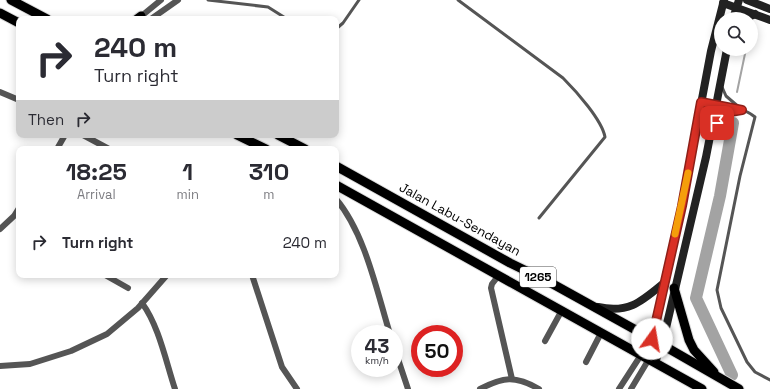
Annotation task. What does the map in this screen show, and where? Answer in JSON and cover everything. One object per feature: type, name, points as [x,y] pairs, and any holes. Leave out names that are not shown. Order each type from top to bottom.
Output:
[{"type":"main road","points":[[11,0],[41,16]]},
{"type":"main road","points":[[747,0],[763,5]]},
{"type":"main road","points":[[647,358],[682,206],[712,44],[724,2],[738,4],[752,12]]},
{"type":"main road","points":[[0,13],[16,21]]},
{"type":"main road","points":[[758,15],[770,20]]},
{"type":"main road","points":[[647,358],[662,344],[711,129],[726,56]]},
{"type":"main road","points":[[243,138],[260,146]]},
{"type":"main road","points":[[284,138],[299,146]]},
{"type":"main road","name":"Jalan Labu-Sendayan","points":[[339,168],[510,263],[662,344],[739,389]]},
{"type":"main road","name":"1265","points":[[339,187],[702,389]]},
{"type":"main road","points":[[591,306],[608,309],[631,307],[665,282]]},
{"type":"main road","points":[[674,288],[685,330],[694,350],[722,379]]},
{"type":"street","points":[[141,16],[162,0]]},
{"type":"street","points":[[155,16],[178,0]]},
{"type":"street","points":[[0,92],[16,99]]},
{"type":"street","points":[[89,138],[103,146]]},
{"type":"street","points":[[339,203],[345,210],[355,229],[387,325]]},
{"type":"street","points":[[0,229],[3,223],[16,218]]},
{"type":"street","points":[[499,275],[492,284],[491,288],[512,379]]},
{"type":"street","points":[[110,278],[128,288]]},
{"type":"street","points":[[0,366],[30,364],[71,351],[107,334],[142,303],[164,278]]},
{"type":"street","points":[[253,278],[282,367],[297,389]]},
{"type":"street","points":[[142,303],[149,312],[155,328],[174,389]]},
{"type":"street","points":[[545,341],[562,310]]},
{"type":"street","points":[[586,362],[601,333]]},
{"type":"street","points":[[619,389],[647,358]]},
{"type":"street","points":[[631,389],[647,358]]},
{"type":"street","points":[[403,374],[408,389]]},
{"type":"street","points":[[480,389],[495,381],[512,379],[538,389]]},
{"type":"lane","points":[[208,0],[268,7],[282,16]]},
{"type":"lane","points":[[339,26],[359,0]]},
{"type":"lane","points":[[458,0],[563,78],[576,90],[603,129],[605,137],[539,218]]},
{"type":"lane","points":[[720,84],[726,96],[742,110]]},
{"type":"lane","points":[[701,102],[750,112],[755,117],[740,176],[718,290],[721,308],[747,362],[755,372],[770,380]]},
{"type":"lane","points":[[711,129],[722,117],[730,112],[742,110]]},
{"type":"waterway","points":[[737,92],[745,56]]},
{"type":"waterway","points":[[732,375],[696,298],[720,196],[733,123]]},
{"type":"slow traffic","points":[[675,234],[688,173]]},
{"type":"route","points":[[652,339],[682,206],[701,102],[742,110],[730,112],[722,117],[717,123]]}]
